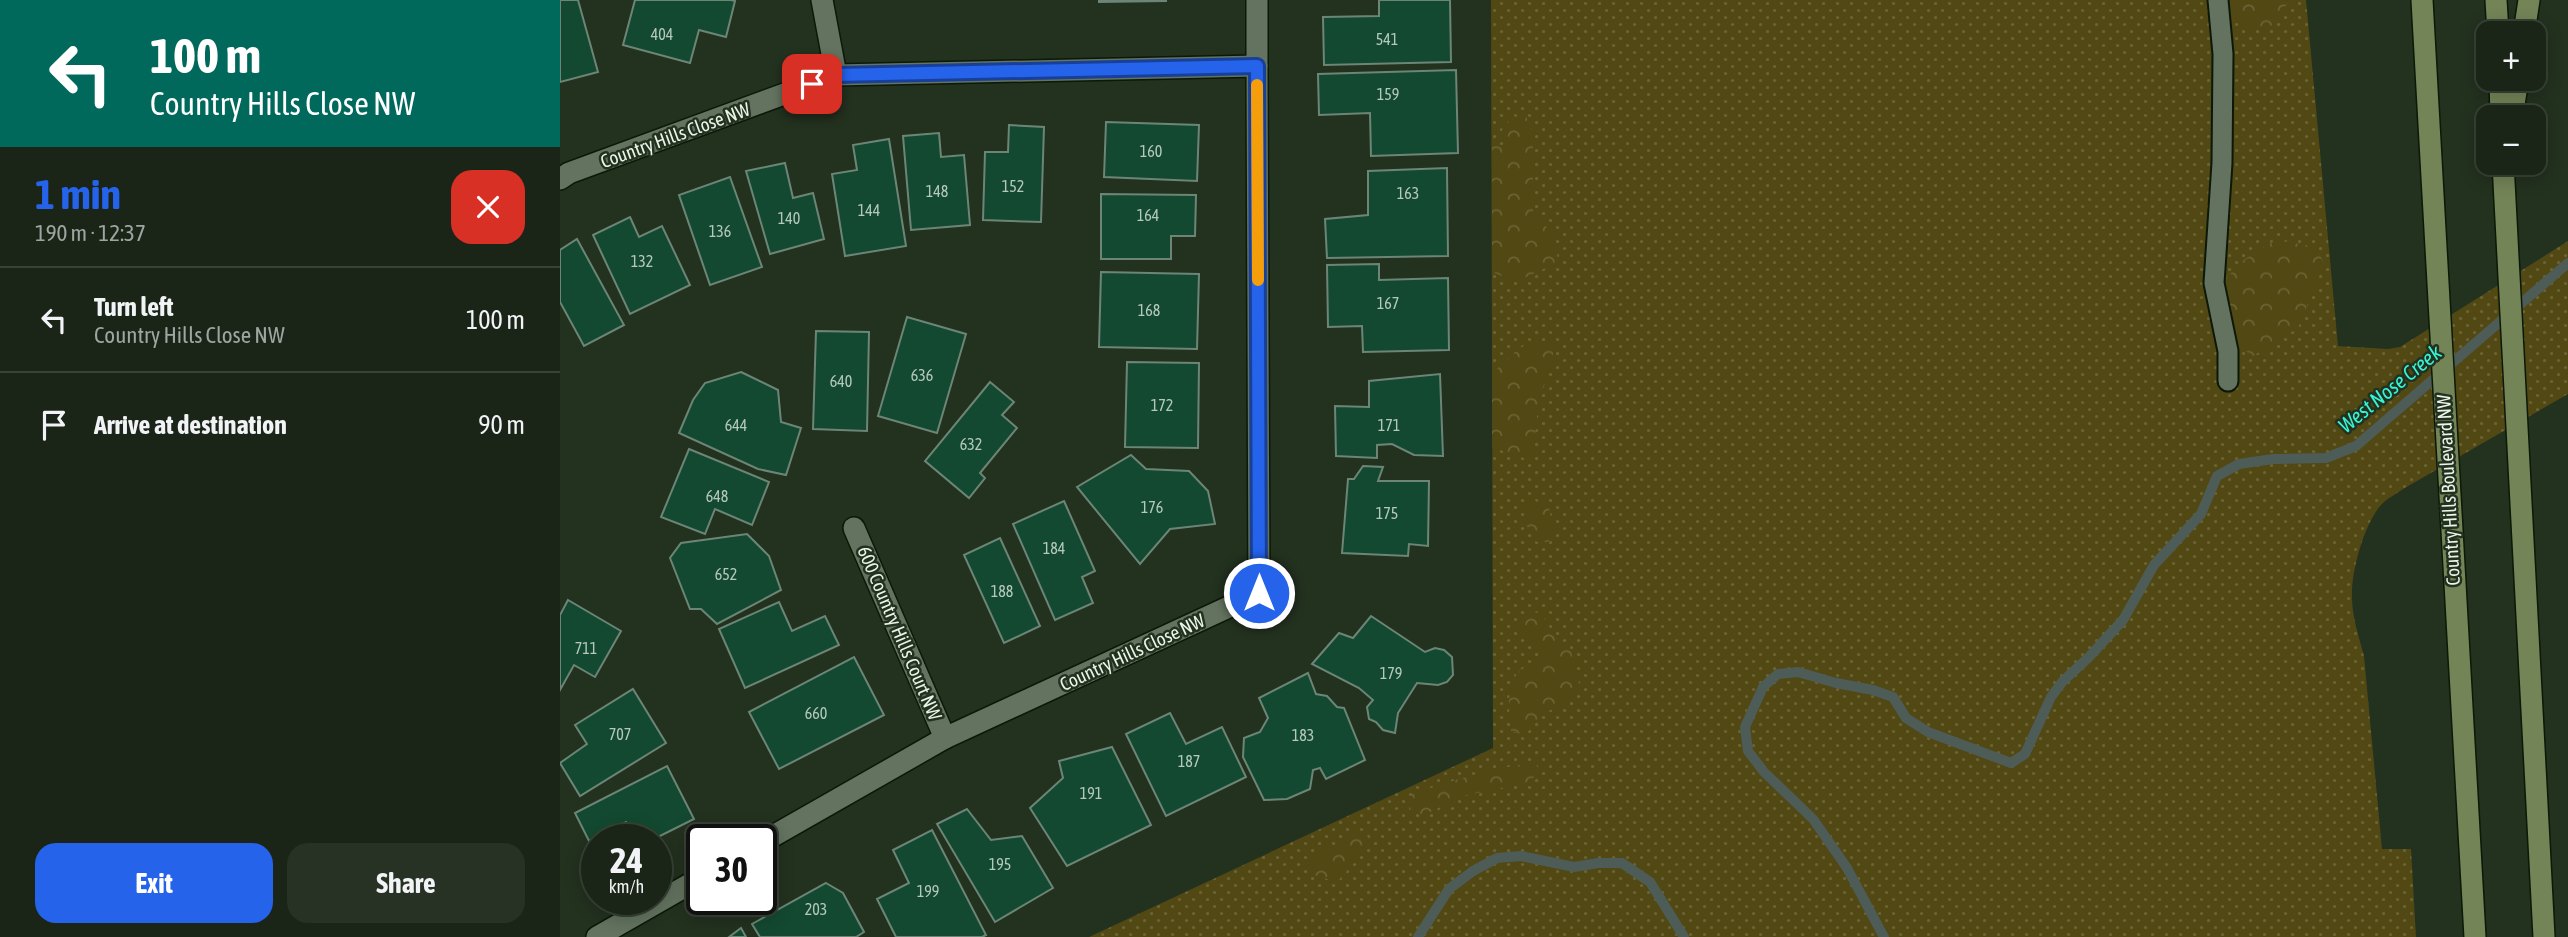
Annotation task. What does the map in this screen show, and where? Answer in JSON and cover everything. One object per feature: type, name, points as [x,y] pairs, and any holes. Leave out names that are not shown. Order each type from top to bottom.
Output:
[{"type":"main road","name":"Country Hills Boulevard NW","points":[[2422,0],[2432,217],[2475,937]]},
{"type":"main road","points":[[2496,0],[2497,21]]},
{"type":"main road","points":[[2526,21],[2529,0]]},
{"type":"main road","points":[[2504,175],[2544,937]]},
{"type":"street","points":[[822,0],[836,75]]},
{"type":"street","points":[[1257,0],[1257,66]]},
{"type":"street","name":"Country Hills Close NW","points":[[560,179],[569,173],[836,75],[1257,66],[1259,593],[945,738],[777,835]]},
{"type":"street","name":"600 Country Hills Court NW","points":[[854,528],[945,738]]},
{"type":"street","points":[[597,937],[686,886]]},
{"type":"lane","points":[[2218,0],[2223,54],[2222,163],[2214,283],[2228,351],[2228,381]]},
{"type":"green space","points":[[1491,0],[2306,0],[2338,346],[2388,349],[2400,347],[2568,241],[2568,394],[2386,501],[2369,524],[2356,562],[2352,604],[2364,656],[2382,849],[2411,849],[2416,937],[1089,937],[1493,748]]},
{"type":"green space","points":[[2226,0],[2287,0],[2287,4],[2271,26],[2248,27],[2228,18]]},
{"type":"green space","points":[[1526,116],[1533,135],[1533,214],[1555,235],[1558,262],[1516,282],[1492,272],[1492,146],[1506,146],[1502,129],[1512,117]]},
{"type":"green space","points":[[2276,240],[2317,247],[2324,264],[2298,328],[2253,356],[2237,345],[2223,281],[2245,259]]},
{"type":"green space","points":[[1553,341],[1553,362],[1539,399],[1533,452],[1524,458],[1492,447],[1492,373],[1527,343]]},
{"type":"green space","points":[[1525,500],[1534,500],[1549,508],[1554,531],[1548,542],[1537,542],[1530,532],[1524,518]]},
{"type":"green space","points":[[1526,611],[1541,613],[1554,635],[1570,647],[1579,683],[1573,700],[1544,713],[1525,735],[1511,731],[1510,690],[1512,682],[1521,670],[1542,659],[1537,647],[1519,631]]},
{"type":"green space","points":[[1535,763],[1540,771],[1529,782],[1463,796],[1422,816],[1410,809],[1412,794],[1488,771]]},
{"type":"green space","points":[[1357,834],[1367,835],[1370,845],[1337,882],[1314,875],[1308,868],[1312,856]]},
{"type":"building","points":[[560,0],[578,0],[598,72],[560,82]]},
{"type":"building","points":[[635,0],[735,1],[726,37],[699,30],[690,63],[623,45]]},
{"type":"building","points":[[1166,0],[1166,1],[1099,2]]},
{"type":"building","points":[[1379,0],[1450,0],[1451,62],[1324,65],[1323,17],[1379,16]]},
{"type":"building","points":[[1456,70],[1458,153],[1371,156],[1370,113],[1319,115],[1318,74]]},
{"type":"building","points":[[1106,122],[1199,125],[1197,181],[1104,177]]},
{"type":"building","points":[[1009,125],[1044,127],[1041,222],[983,220],[985,152],[1008,152]]},
{"type":"building","points":[[939,133],[941,157],[964,155],[970,225],[911,230],[903,136]]},
{"type":"building","points":[[889,139],[906,246],[845,256],[832,174],[857,170],[853,145]]},
{"type":"building","points":[[785,163],[793,198],[813,193],[824,239],[770,254],[746,171]]},
{"type":"building","points":[[1447,168],[1448,256],[1327,258],[1325,219],[1368,215],[1368,171]]},
{"type":"building","points":[[730,177],[762,267],[710,285],[679,195]]},
{"type":"building","points":[[1101,194],[1196,195],[1195,236],[1171,236],[1171,259],[1101,259]]},
{"type":"building","points":[[630,217],[639,237],[662,226],[690,285],[630,314],[593,235]]},
{"type":"building","points":[[577,239],[624,325],[584,346],[560,302],[560,250]]},
{"type":"building","points":[[1379,264],[1379,280],[1448,278],[1449,350],[1363,352],[1362,326],[1328,327],[1327,265]]},
{"type":"building","points":[[1101,272],[1199,274],[1197,349],[1099,347]]},
{"type":"building","points":[[907,317],[966,334],[937,433],[878,416]]},
{"type":"building","points":[[816,331],[869,332],[867,431],[813,429]]},
{"type":"building","points":[[1127,362],[1199,363],[1198,448],[1125,447]]},
{"type":"building","points":[[741,372],[778,390],[781,422],[801,428],[786,475],[758,469],[679,433],[693,400],[705,383]]},
{"type":"building","points":[[1440,374],[1443,456],[1414,455],[1392,444],[1377,445],[1377,458],[1336,456],[1335,406],[1369,407],[1369,381]]},
{"type":"building","points":[[990,382],[1014,402],[1002,415],[1017,428],[980,473],[985,478],[969,498],[925,461]]},
{"type":"building","points":[[689,449],[769,482],[752,525],[715,509],[705,534],[661,517]]},
{"type":"building","points":[[1131,455],[1146,469],[1189,471],[1208,491],[1215,524],[1170,529],[1140,564],[1077,487]]},
{"type":"building","points":[[1363,466],[1383,467],[1378,481],[1429,481],[1428,546],[1409,544],[1408,556],[1342,553],[1348,479],[1354,479]]},
{"type":"building","points":[[1064,501],[1095,571],[1082,577],[1093,603],[1055,620],[1013,524]]},
{"type":"building","points":[[747,534],[769,556],[781,590],[717,624],[701,609],[690,609],[670,558],[681,543]]},
{"type":"building","points":[[1000,538],[1040,626],[1004,643],[964,555]]},
{"type":"building","points":[[568,600],[621,631],[595,677],[574,665],[560,690],[560,615]]},
{"type":"building","points":[[779,602],[792,631],[825,616],[839,645],[745,688],[719,629]]},
{"type":"building","points":[[1371,616],[1425,652],[1435,648],[1444,650],[1452,657],[1453,675],[1447,682],[1438,685],[1417,683],[1398,713],[1395,733],[1383,730],[1369,719],[1367,707],[1373,700],[1359,688],[1312,664],[1339,633],[1353,638]]},
{"type":"building","points":[[854,657],[884,715],[779,769],[749,712]]},
{"type":"building","points":[[1308,673],[1316,694],[1327,696],[1337,707],[1344,708],[1365,760],[1326,779],[1320,768],[1313,770],[1310,789],[1287,799],[1264,800],[1243,757],[1244,738],[1260,732],[1268,718],[1259,698]]},
{"type":"building","points":[[633,689],[666,743],[580,796],[560,763],[587,744],[575,725]]},
{"type":"building","points":[[1170,713],[1186,744],[1222,727],[1246,777],[1166,816],[1126,734]]},
{"type":"building","points":[[1112,747],[1151,825],[1067,866],[1030,808],[1063,778],[1059,761]]},
{"type":"building","points":[[667,766],[694,819],[672,830],[672,824],[626,822],[581,825],[575,813]]},
{"type":"building","points":[[967,809],[991,840],[1022,836],[1053,888],[995,922],[937,824]]},
{"type":"building","points":[[932,830],[986,935],[982,937],[896,937],[877,899],[909,883],[893,850]]},
{"type":"building","points":[[826,883],[843,893],[864,932],[856,937],[760,937],[752,924],[768,915],[777,915],[777,910]]},
{"type":"building","points":[[741,928],[746,937],[729,937]]},
{"type":"waterway","name":"West Nose Creek","points":[[1884,937],[1847,868],[1813,819],[1764,772],[1748,751],[1745,727],[1763,687],[1778,674],[1798,672],[1873,690],[1893,697],[1906,718],[1928,732],[2011,763],[2025,754],[2051,697],[2063,681],[2123,620],[2154,565],[2201,514],[2217,476],[2239,464],[2273,459],[2326,458],[2356,446],[2568,263]]},
{"type":"waterway","name":"West Nose Creek","points":[[1418,937],[1449,889],[1473,871],[1497,858],[1521,856],[1574,867],[1622,863],[1650,882],[1684,937]]},
{"type":"slow traffic","points":[[1257,85],[1258,280]]},
{"type":"route","points":[[812,84],[836,75],[1257,66],[1259,593]]}]
